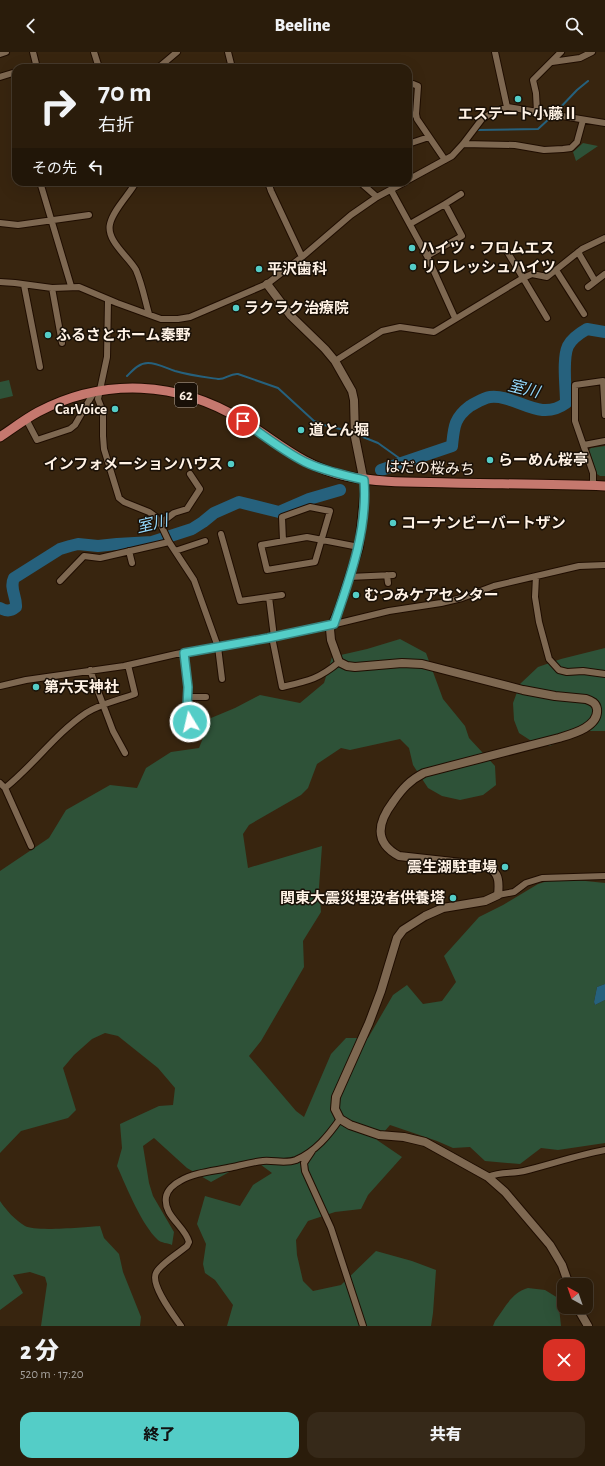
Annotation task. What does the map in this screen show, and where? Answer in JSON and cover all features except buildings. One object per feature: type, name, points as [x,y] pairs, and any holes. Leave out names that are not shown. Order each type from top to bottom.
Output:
[{"type":"main road","name":"はだの桜みち","points":[[0,437],[26,419],[67,399],[97,391],[112,389],[162,389],[189,396],[223,410],[305,462],[343,475],[364,480],[428,483],[605,486]]},
{"type":"street","points":[[0,54],[6,52]]},
{"type":"street","points":[[33,52],[35,64]]},
{"type":"street","points":[[94,52],[98,64]]},
{"type":"street","points":[[228,52],[231,64]]},
{"type":"street","points":[[496,52],[507,107]]},
{"type":"street","points":[[537,112],[536,93],[533,80],[561,52]]},
{"type":"street","points":[[552,62],[580,58],[592,52]]},
{"type":"street","points":[[163,64],[175,53]]},
{"type":"street","points":[[0,77],[12,73]]},
{"type":"street","points":[[412,84],[418,86],[417,119],[444,160]]},
{"type":"street","points":[[412,178],[452,156],[482,119],[507,107],[605,123]]},
{"type":"street","points":[[412,114],[416,114]]},
{"type":"street","points":[[463,144],[515,145],[544,150],[571,148],[577,142],[583,120]]},
{"type":"street","points":[[412,143],[429,137]]},
{"type":"street","points":[[41,186],[71,286]]},
{"type":"street","points":[[134,186],[113,216],[110,225],[111,234],[116,245],[135,270],[149,314]]},
{"type":"street","points":[[269,186],[302,257]]},
{"type":"street","points":[[365,186],[377,197]]},
{"type":"street","points":[[0,282],[52,288],[71,286],[84,288],[108,300],[161,319],[178,320],[190,317],[267,284],[302,257],[351,215],[377,197],[398,186]]},
{"type":"street","points":[[391,190],[427,256],[454,318]]},
{"type":"street","points":[[410,224],[461,194]]},
{"type":"street","points":[[427,256],[462,236],[445,204]]},
{"type":"street","points":[[1,215],[1,223],[18,225],[82,213],[89,215]]},
{"type":"street","points":[[335,361],[382,331],[400,327],[434,332],[442,328],[454,318],[523,278],[532,274],[547,277],[578,252],[605,238]]},
{"type":"street","points":[[505,248],[547,318]]},
{"type":"street","points":[[578,252],[595,281]]},
{"type":"street","points":[[556,270],[584,314]]},
{"type":"street","points":[[588,287],[605,274]]},
{"type":"street","points":[[267,284],[291,316],[325,349],[335,361],[352,391],[355,407],[355,437],[364,480],[363,516],[359,547],[334,624],[330,629],[331,640],[339,662],[346,666],[355,667],[402,662],[422,664],[524,690],[555,696],[586,699],[595,704],[597,709],[596,718],[586,727],[575,733],[424,773],[414,778],[404,786],[383,816],[381,833],[382,840],[391,851],[399,856],[480,865],[490,868],[496,873],[500,883],[498,895]]},
{"type":"street","points":[[24,285],[40,366]]},
{"type":"street","points":[[52,288],[62,343]]},
{"type":"street","points":[[26,419],[37,440],[70,430],[75,424],[97,391],[105,370],[107,357],[108,300]]},
{"type":"street","points":[[594,485],[593,473],[575,420],[575,385],[603,381],[605,415]]},
{"type":"street","points":[[97,391],[98,399],[103,412],[104,449],[119,498],[124,502],[149,512],[156,517],[168,541],[194,580],[218,647],[222,679]]},
{"type":"street","points":[[584,445],[605,441]]},
{"type":"street","points":[[160,524],[174,513],[187,509],[200,489],[190,474]]},
{"type":"street","points":[[283,541],[282,517],[310,507],[330,511],[322,540],[315,562],[267,570],[261,546],[307,537],[322,540],[359,547]]},
{"type":"street","points":[[221,534],[240,601],[282,595]]},
{"type":"street","points":[[60,582],[71,565],[84,556],[100,558],[168,541]]},
{"type":"street","points":[[175,551],[205,541]]},
{"type":"street","points":[[129,551],[132,563]]},
{"type":"street","points":[[0,686],[26,680],[128,665],[323,627],[389,611],[441,603],[462,598],[494,586],[579,566],[605,565]]},
{"type":"street","points":[[349,577],[390,575],[388,583]]},
{"type":"street","points":[[536,576],[535,597],[539,622],[549,659],[560,670],[567,672],[583,671],[605,674]]},
{"type":"street","points":[[268,597],[273,637],[282,687],[315,679],[327,672],[339,662]]},
{"type":"street","points":[[184,653],[188,687],[187,708],[190,722]]},
{"type":"street","points":[[5,788],[19,777],[53,740],[86,713],[135,694],[128,665]]},
{"type":"street","points":[[90,670],[113,731],[125,753]]},
{"type":"street","points":[[187,697],[206,697]]},
{"type":"street","points":[[0,783],[5,788],[31,846]]},
{"type":"street","points":[[567,1278],[562,1265],[550,1245],[505,1192],[488,1177],[425,1142],[413,1138],[379,1135],[348,1124],[340,1119],[335,1109],[336,1098],[369,1023],[381,991],[397,938],[403,930],[424,916],[443,908],[485,901],[498,895],[514,892],[526,884],[542,878],[605,876]]},
{"type":"street","points":[[181,1326],[158,1290],[155,1279],[156,1273],[162,1266],[187,1246],[189,1242],[188,1237],[171,1215],[166,1205],[166,1196],[169,1190],[181,1180],[193,1176],[263,1161],[291,1161],[312,1150],[326,1139],[340,1119]]},
{"type":"street","points":[[312,1150],[303,1166],[331,1228],[363,1326]]},
{"type":"street","points":[[488,1177],[498,1173],[523,1171],[581,1154],[605,1150]]},
{"type":"street","points":[[581,1314],[588,1326]]},
{"type":"green space","points":[[583,143],[598,146],[576,161],[573,152]]},
{"type":"green space","points":[[9,380],[13,396],[0,399],[0,382]]},
{"type":"green space","points":[[605,446],[605,476],[600,476],[597,474],[589,450],[591,448]]},
{"type":"green space","points":[[400,639],[426,653],[443,699],[465,726],[469,738],[495,766],[496,785],[483,795],[460,800],[442,796],[428,788],[413,765],[409,748],[400,739],[350,750],[341,748],[317,764],[308,788],[301,795],[249,825],[243,834],[248,868],[322,846],[319,887],[321,912],[303,941],[304,967],[261,1041],[249,1056],[296,1111],[304,1117],[331,1054],[346,1038],[368,1038],[393,995],[407,985],[423,1004],[442,1001],[456,982],[444,956],[479,917],[503,905],[538,884],[557,878],[605,883],[605,984],[597,987],[594,1002],[595,1005],[605,1000],[605,1143],[558,1150],[541,1148],[520,1164],[485,1161],[470,1147],[453,1148],[390,1125],[377,1140],[402,1157],[368,1195],[361,1209],[335,1212],[308,1221],[296,1240],[297,1255],[303,1281],[313,1291],[341,1285],[376,1251],[412,1261],[436,1270],[431,1326],[227,1326],[233,1305],[215,1280],[205,1273],[203,1264],[206,1244],[197,1224],[205,1196],[240,1206],[253,1185],[272,1173],[253,1159],[211,1182],[187,1168],[154,1138],[143,1146],[149,1183],[153,1196],[174,1232],[172,1245],[158,1240],[140,1215],[117,1166],[122,1148],[120,1124],[159,1106],[173,1105],[175,1088],[158,1068],[118,1036],[105,1033],[92,1039],[74,1055],[63,1068],[76,1110],[68,1118],[21,1131],[0,1153],[0,871],[49,838],[66,810],[110,785],[137,788],[146,768],[171,752],[199,748],[211,718],[260,695],[300,703],[324,683],[332,657],[367,649]]},
{"type":"green space","points":[[605,648],[605,731],[581,731],[550,746],[536,744],[519,733],[514,720],[513,703],[520,684],[538,667],[561,659]]},
{"type":"green space","points":[[0,1201],[14,1218],[21,1224],[31,1228],[61,1229],[100,1226],[104,1238],[119,1254],[123,1272],[141,1317],[140,1326],[41,1326],[47,1284],[45,1277],[30,1272],[13,1275],[23,1293],[0,1310]]},
{"type":"green space","points":[[528,1288],[545,1290],[557,1297],[557,1314],[560,1314],[561,1326],[493,1326],[505,1306],[517,1293]]},
{"type":"water","points":[[605,984],[605,1000],[595,1005],[594,1002],[597,987]]},
{"type":"waterway","points":[[556,112],[588,81]]},
{"type":"waterway","points":[[478,130],[538,129],[550,118]]},
{"type":"waterway","name":"室川","points":[[381,470],[452,446],[454,428],[458,419],[470,406],[485,398],[500,397],[537,409],[546,410],[556,408],[566,403],[565,358],[568,346],[574,338],[587,329],[605,332]]},
{"type":"waterway","points":[[127,376],[134,369],[145,363],[151,363],[185,374],[218,379],[232,374],[238,374],[278,388],[314,421],[352,432]]},
{"type":"waterway","points":[[358,435],[378,443],[399,458],[402,463]]},
{"type":"waterway","name":"室川","points":[[0,608],[4,610],[12,610],[16,607],[12,585],[14,578],[60,549],[78,544],[98,546],[152,542],[192,529],[214,513],[239,502],[279,512],[309,499],[340,490]]},
{"type":"place","name":"エステート小藤Ⅱ","points":[[518,99]]},
{"type":"place","name":"ハイツ・フロムエス","points":[[412,248]]},
{"type":"place","name":"リフレッシュハイツ","points":[[413,267]]},
{"type":"place","name":"平沢歯科","points":[[259,269]]},
{"type":"place","name":"ラクラク治療院","points":[[236,308]]},
{"type":"place","name":"ふるさとホーム秦野","points":[[48,335]]},
{"type":"place","name":"CarVoice","points":[[115,409]]},
{"type":"place","name":"道とん堀","points":[[301,430]]},
{"type":"place","name":"らーめん桜亭","points":[[490,460]]},
{"type":"place","name":"インフォメーションハウス","points":[[231,464]]},
{"type":"place","name":"コーナンビーバートザン","points":[[393,523]]},
{"type":"place","name":"むつみケアセンター","points":[[356,595]]},
{"type":"place","name":"第六天神社","points":[[36,687]]},
{"type":"place","name":"震生湖駐車場","points":[[505,867]]},
{"type":"place","name":"関東大震災埋没者供養塔","points":[[453,898]]},
{"type":"route","points":[[190,722],[187,708],[188,687],[184,653],[268,638],[334,624],[359,547],[363,516],[364,480],[322,469],[305,462],[243,421]]}]
